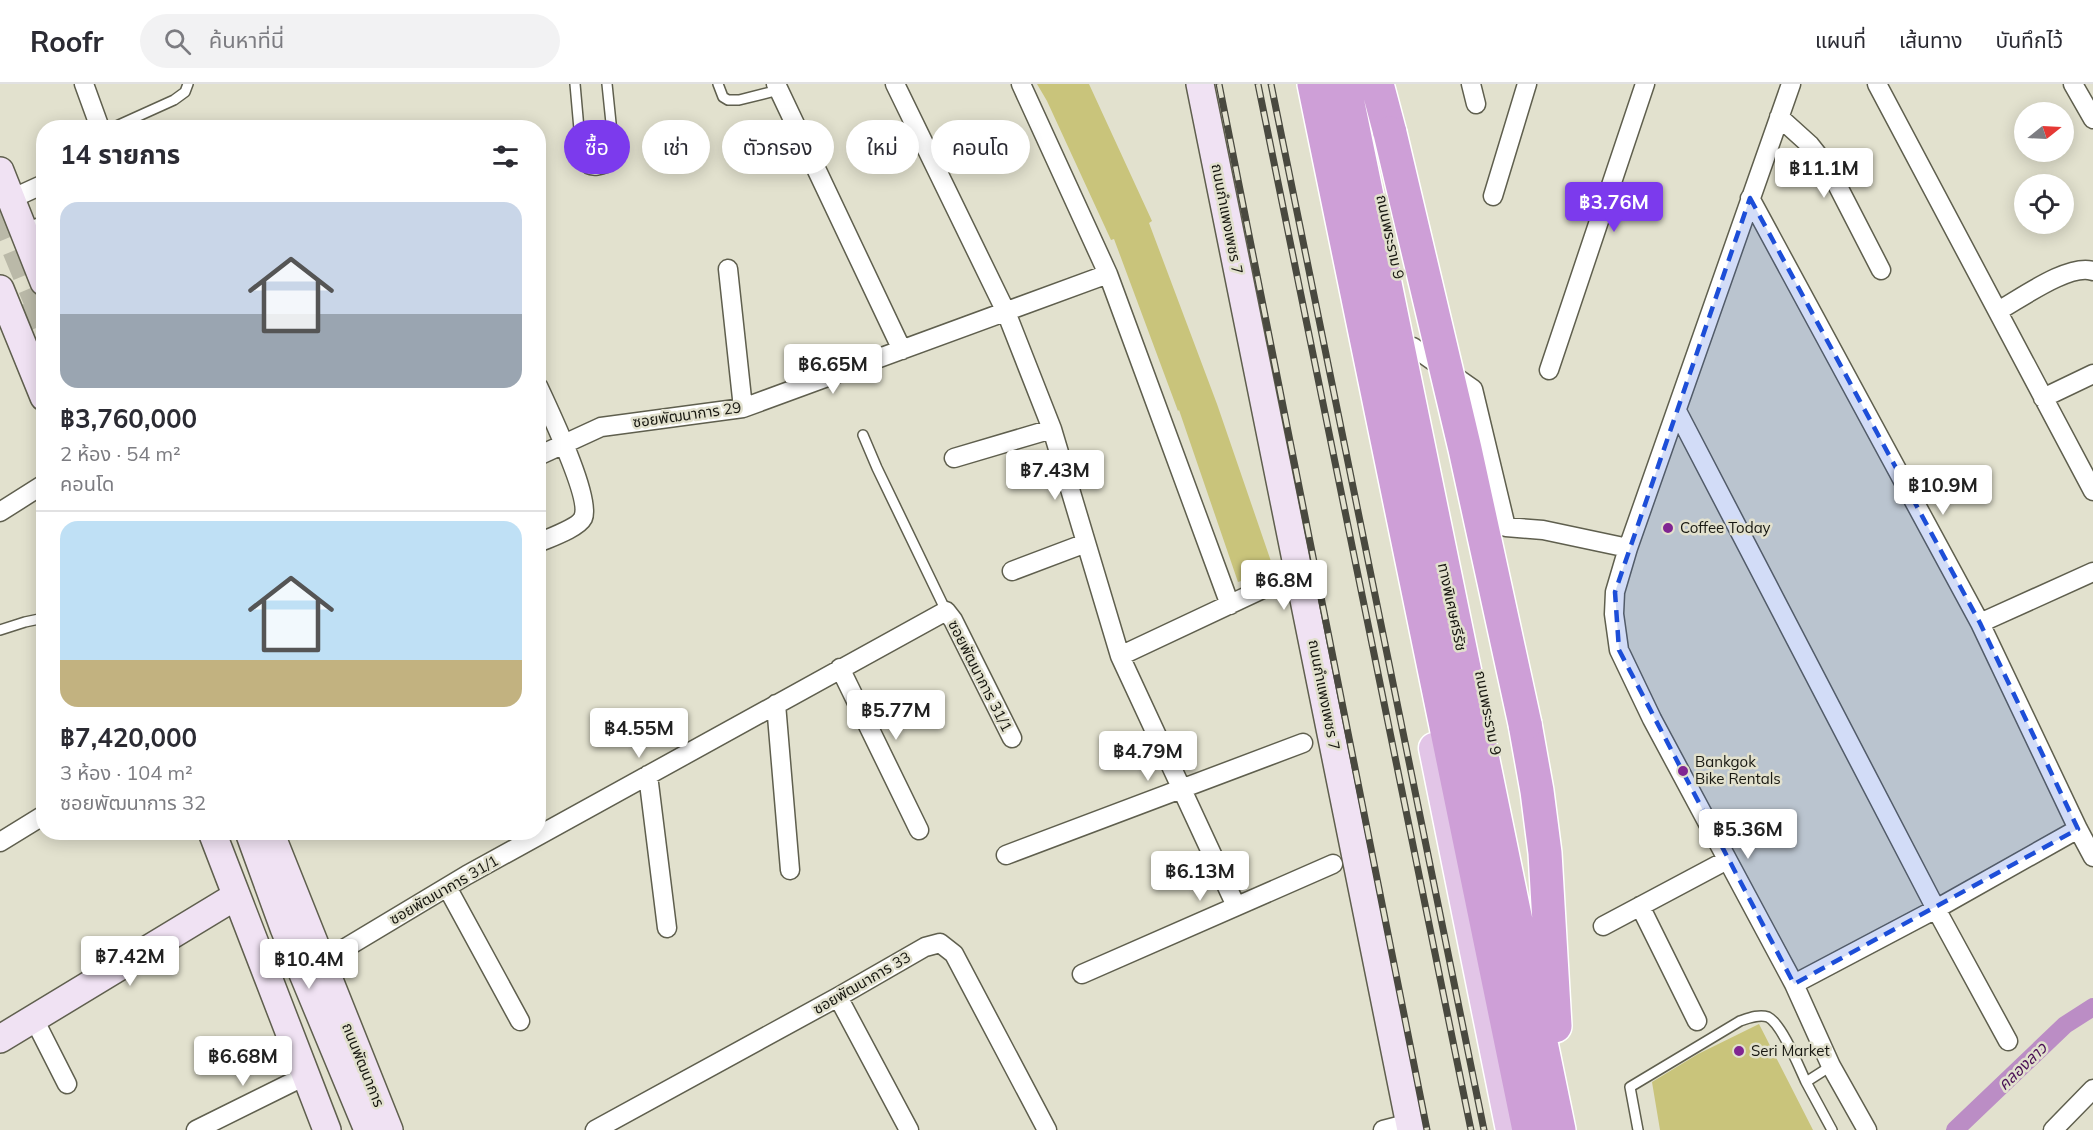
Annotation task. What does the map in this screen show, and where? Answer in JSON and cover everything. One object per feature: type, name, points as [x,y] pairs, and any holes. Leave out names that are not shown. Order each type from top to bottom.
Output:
[{"type":"highway","name":"ทางพิเศษศรีรัช","points":[[1314,84],[1528,1130]]},
{"type":"highway","name":"ทางพิเศษศรีรัช","points":[[1344,84],[1559,1130]]},
{"type":"highway","points":[[1377,84],[1465,450],[1525,724],[1545,853],[1555,1042]]},
{"type":"main road","name":"ถนนกำแพงเพชร 7","points":[[1200,84],[1411,1126]]},
{"type":"main road","points":[[1298,84],[1511,1130]]},
{"type":"main road","name":"ถนนพระราม 9","points":[[1359,84],[1574,1130]]},
{"type":"main road","points":[[0,171],[11,199],[36,221]]},
{"type":"main road","points":[[0,289],[36,377]]},
{"type":"main road","points":[[215,840],[327,1130]]},
{"type":"main road","points":[[238,840],[271,933],[350,1130]]},
{"type":"main road","name":"ถนนพัฒนาการ","points":[[267,840],[284,928],[368,1130]]},
{"type":"main road","name":"ถนนพัฒนาการ","points":[[269,840],[322,962],[390,1130]]},
{"type":"main road","points":[[0,1039],[236,896]]},
{"type":"street","points":[[84,84],[97,120]]},
{"type":"street","points":[[895,84],[1006,312],[1052,429],[1120,656],[1236,906]]},
{"type":"street","points":[[1021,84],[1108,274],[1230,605]]},
{"type":"street","points":[[1471,84],[1476,104]]},
{"type":"street","points":[[1493,196],[1527,84]]},
{"type":"street","points":[[1549,370],[1645,84]]},
{"type":"street","points":[[1791,84],[1628,548],[1615,592],[1614,614],[1619,650],[1652,719],[1794,984],[1831,1065],[1867,1130]]},
{"type":"street","points":[[1877,84],[2093,491]]},
{"type":"street","points":[[2073,84],[2093,119]]},
{"type":"street","points":[[777,87],[902,350]]},
{"type":"street","points":[[1779,117],[1810,145],[1829,169],[1881,270]]},
{"type":"street","points":[[11,199],[36,188]]},
{"type":"street","points":[[1750,198],[1980,623],[2093,857]]},
{"type":"street","points":[[1998,311],[2062,275],[2085,268],[2093,271]]},
{"type":"street","points":[[728,269],[743,408]]},
{"type":"street","name":"ซอยพัฒนาการ 29","points":[[546,452],[601,427],[743,408],[1108,274]]},
{"type":"street","points":[[1413,347],[1473,389],[1506,527],[1544,530],[1628,548]]},
{"type":"street","points":[[2043,398],[2093,374]]},
{"type":"street","points":[[546,404],[564,444],[584,500],[584,517],[578,524],[546,539]]},
{"type":"street","points":[[1677,411],[1936,909],[2008,1041]]},
{"type":"street","points":[[954,458],[1052,429]]},
{"type":"street","points":[[0,512],[36,489]]},
{"type":"street","points":[[1012,571],[1086,543]]},
{"type":"street","points":[[1980,623],[2093,572]]},
{"type":"street","points":[[1120,656],[1271,585]]},
{"type":"street","name":"ซอยพัฒนาการ 31/1","points":[[546,832],[946,611],[953,620],[1012,738]]},
{"type":"street","points":[[840,668],[919,830]]},
{"type":"street","points":[[776,704],[790,870]]},
{"type":"street","points":[[1006,855],[1303,743]]},
{"type":"street","points":[[648,775],[667,928]]},
{"type":"street","points":[[0,842],[36,820]]},
{"type":"street","points":[[1794,984],[1936,909],[2078,829]]},
{"type":"street","name":"ซอยพัฒนาการ 31/1","points":[[322,962],[447,887],[531,840]]},
{"type":"street","points":[[1603,926],[1727,860]]},
{"type":"street","points":[[1082,974],[1333,864]]},
{"type":"street","points":[[447,887],[520,1021]]},
{"type":"street","points":[[1640,906],[1697,1021]]},
{"type":"street","name":"ซอยพัฒนาการ 33","points":[[595,1130],[925,947],[940,944],[954,954],[1047,1130]]},
{"type":"street","points":[[838,997],[909,1130]]},
{"type":"street","points":[[34,1019],[67,1084]]},
{"type":"street","points":[[196,1130],[305,1076]]},
{"type":"street","points":[[2054,1130],[2093,1089]]},
{"type":"street","points":[[1383,1130],[1411,1126]]},
{"type":"lane","points":[[129,120],[174,100],[185,92],[188,84]]},
{"type":"lane","points":[[575,84],[582,163],[585,168],[592,171],[609,167],[615,162],[607,84]]},
{"type":"lane","points":[[718,84],[723,97],[732,101],[777,87]]},
{"type":"lane","points":[[863,435],[946,611]]},
{"type":"lane","points":[[0,630],[36,620]]},
{"type":"lane","points":[[1638,1130],[1630,1088],[1740,1020],[1757,1016],[1769,1018],[1780,1029],[1832,1130]]},
{"type":"lane","points":[[1806,1082],[1831,1065]]},
{"type":"highlighted area","points":[[1750,198],[1980,623],[2078,829],[1794,984],[1619,650],[1615,592]]},
{"type":"building","points":[[1037,84],[1089,84],[1152,221],[1149,223],[1217,404],[1274,570],[1238,582],[1179,410],[1114,239],[1111,240]]},
{"type":"building","name":"Seri Market","points":[[1759,1024],[1813,1130],[1660,1130],[1652,1082],[1698,1054]]},
{"type":"waterway","name":"คลองลาว","points":[[1955,1130],[2065,1025],[2093,1007]]},
{"type":"tunnel","points":[[0,212],[36,299]]},
{"type":"tunnel","points":[[26,303],[36,327]]},
{"type":"railway","points":[[1219,84],[1427,1130]]},
{"type":"railway","points":[[1258,84],[1471,1130]]},
{"type":"railway","points":[[1271,84],[1484,1130]]},
{"type":"place","name":"Coffee Today","points":[[1668,528]]},
{"type":"place","name":"Bankgok Bike Rentals","points":[[1683,771]]},
{"type":"place","name":"Seri Market","points":[[1739,1051]]}]
